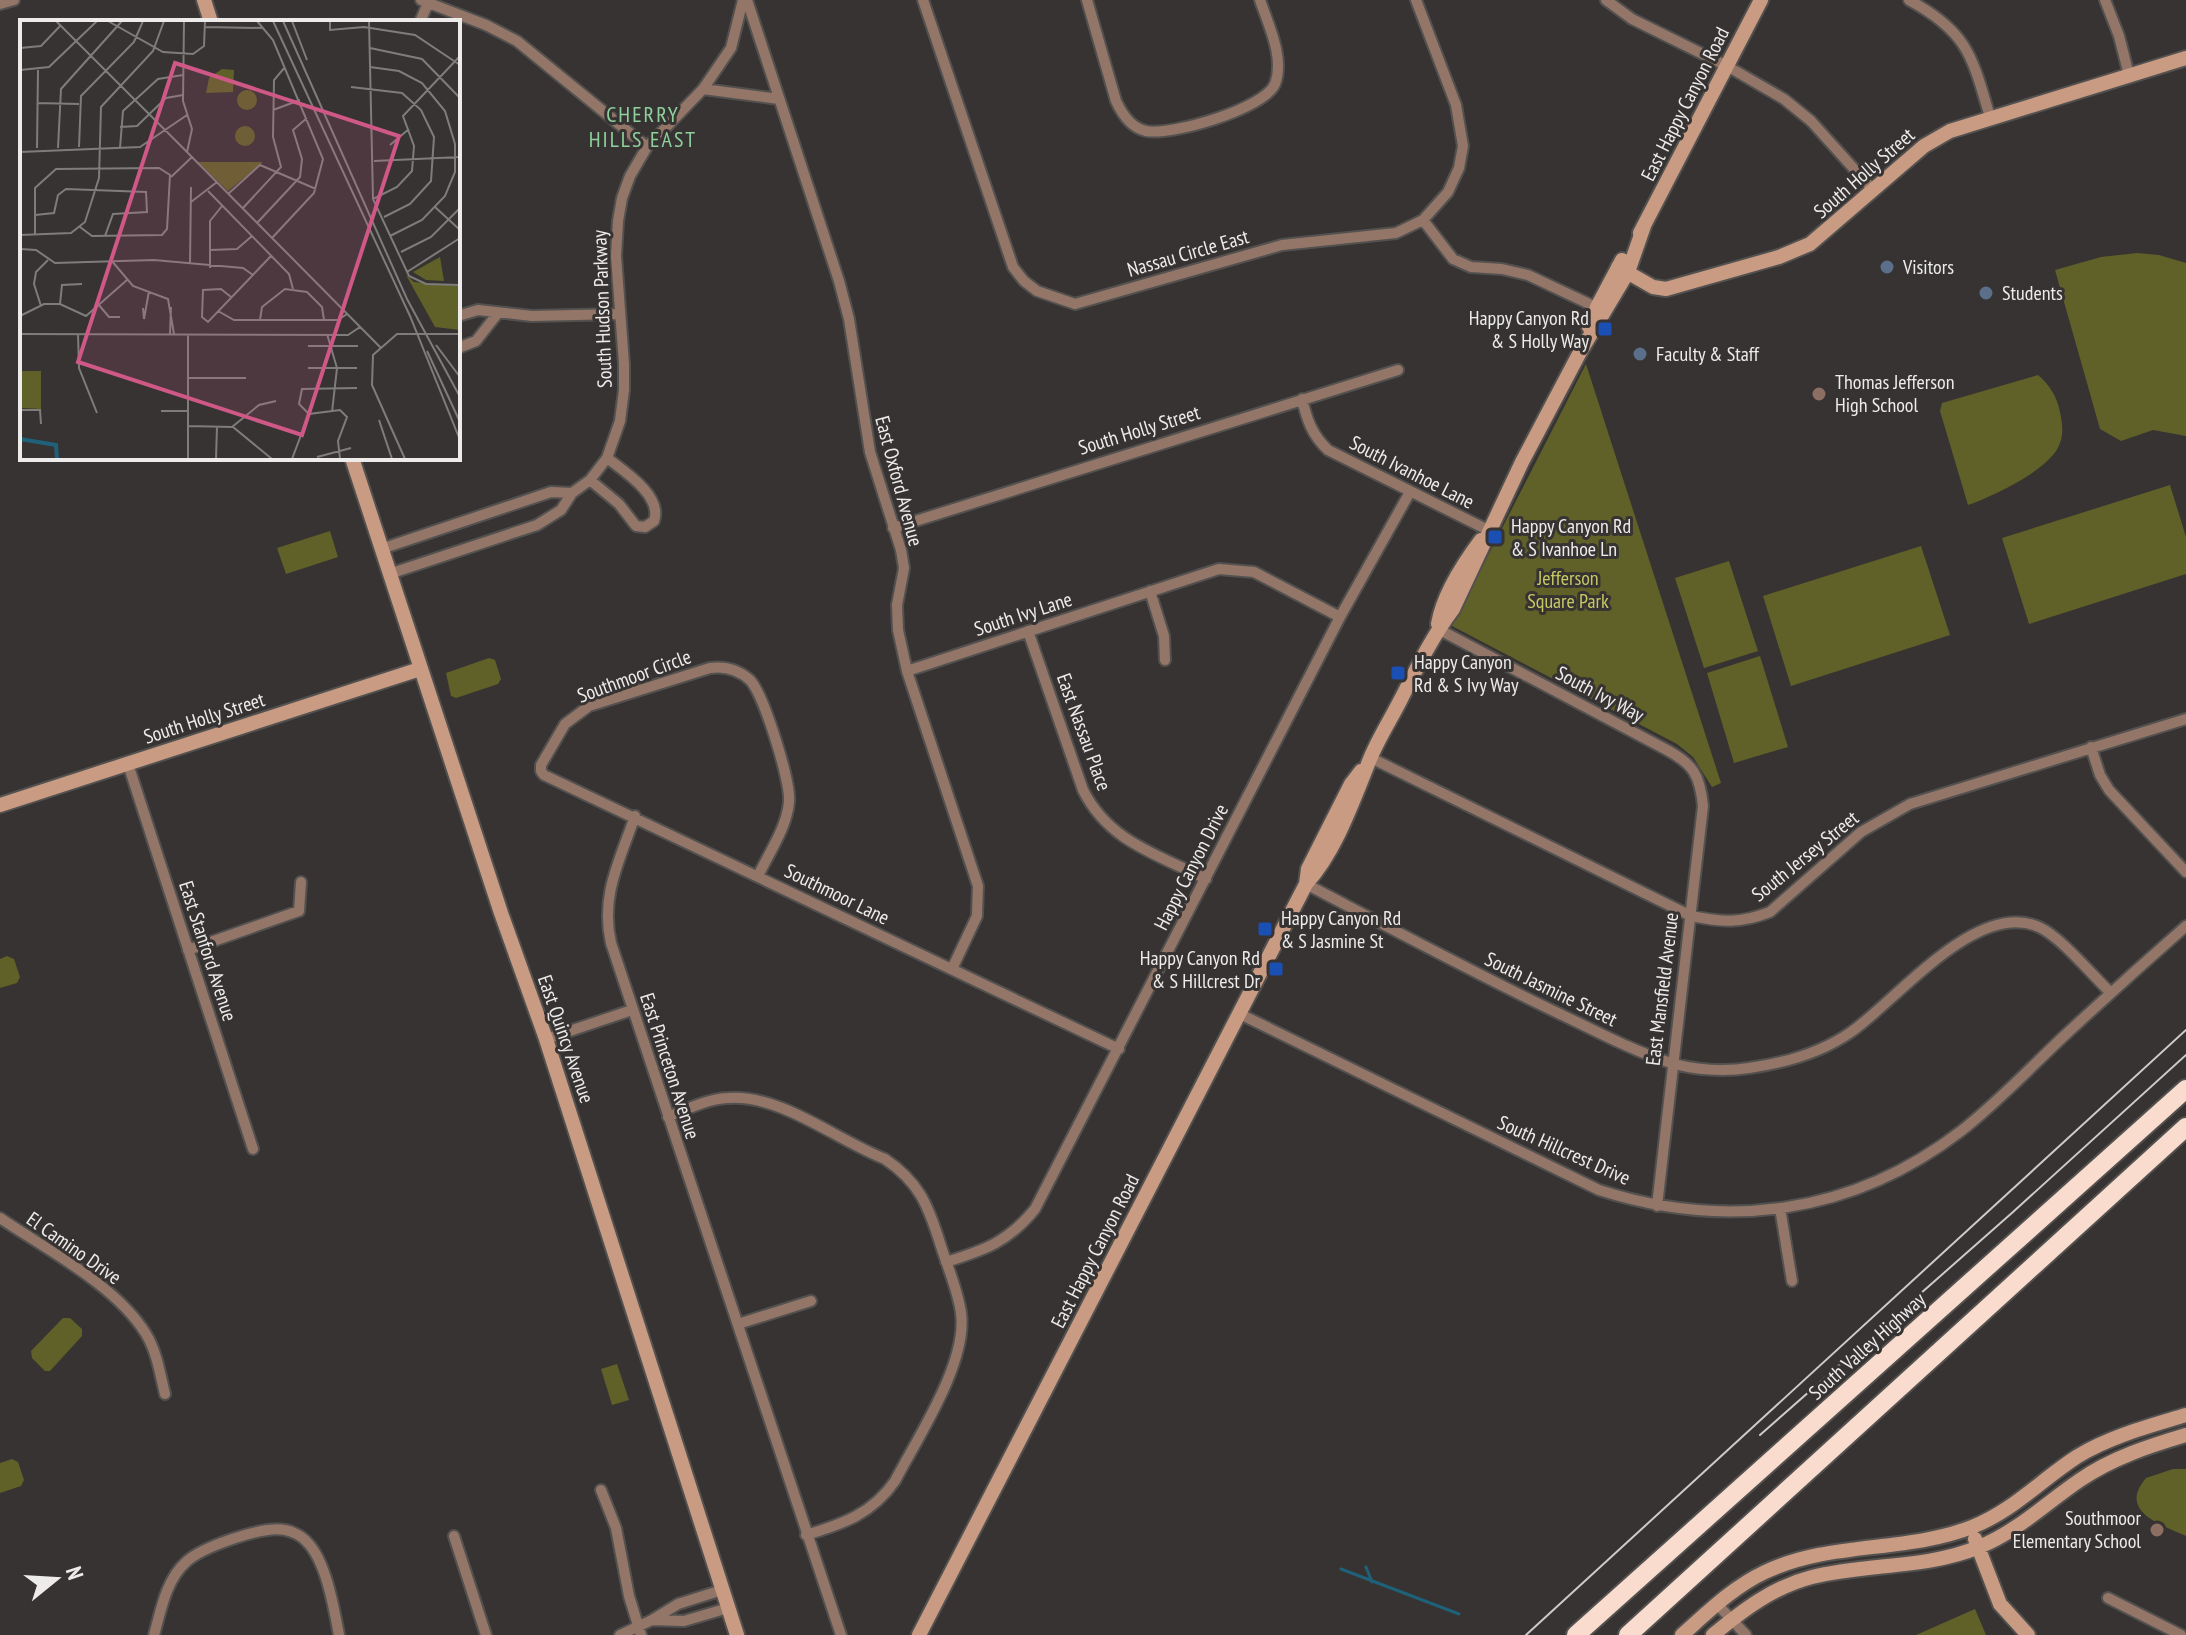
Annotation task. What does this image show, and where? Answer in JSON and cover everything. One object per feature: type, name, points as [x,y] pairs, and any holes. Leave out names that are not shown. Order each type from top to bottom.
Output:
[{"type":"highway","name":"South Valley Highway","points":[[1576,1635],[2186,1089]]},
{"type":"highway","points":[[1628,1635],[2186,1127]]},
{"type":"street","points":[[0,4],[14,0]]},
{"type":"street","points":[[204,0],[210,20]]},
{"type":"street","name":"South Hudson Parkway","points":[[389,574],[537,525],[561,510],[572,493],[590,480],[607,458],[620,421],[624,390],[618,221],[622,198],[630,176],[647,147],[703,89],[731,48],[745,0]]},
{"type":"street","name":"East Oxford Avenue","points":[[745,0],[842,294],[853,341],[870,452],[904,568],[896,616],[907,671],[978,886],[977,916],[952,969]]},
{"type":"street","name":"Nassau Circle East","points":[[923,0],[1013,267],[1037,291],[1075,304],[1282,245],[1396,233],[1423,220],[1448,192],[1459,168],[1463,146],[1456,105],[1416,0]]},
{"type":"street","points":[[1087,0],[1122,113],[1142,130],[1169,132],[1245,108],[1262,99],[1274,85],[1277,54],[1260,0]]},
{"type":"street","points":[[1606,0],[1653,31],[1727,66],[1784,99],[1803,113],[1873,190]]},
{"type":"street","name":"East Happy Canyon Road","points":[[919,1635],[1306,884],[1308,869],[1351,784],[1371,758],[1438,629],[1441,609],[1470,554],[1488,530],[1761,0]]},
{"type":"street","points":[[1909,0],[1935,14],[1960,39],[1973,59],[1990,117]]},
{"type":"street","points":[[2105,0],[2129,75]]},
{"type":"street","points":[[424,1],[486,25],[517,41],[647,147]]},
{"type":"street","name":"South Holly Street","points":[[1623,270],[1653,287],[1672,288],[1791,253],[1822,235],[1939,136],[1990,117],[2186,58]]},
{"type":"street","points":[[703,89],[779,99]]},
{"type":"street","points":[[1423,220],[1453,259],[1471,267],[1528,275],[1601,310]]},
{"type":"street","points":[[460,315],[478,310],[563,316],[619,314]]},
{"type":"street","points":[[460,347],[476,341],[498,313]]},
{"type":"street","name":"South Holly Street","points":[[893,528],[1398,370]]},
{"type":"street","name":"South Ivanhoe Lane","points":[[1302,399],[1310,429],[1328,450],[1488,530]]},
{"type":"street","points":[[590,480],[619,504],[636,526],[645,527],[654,521],[655,509],[644,491],[607,458]]},
{"type":"street","name":"East Quincy Avenue","points":[[353,460],[546,1039],[737,1635]]},
{"type":"street","name":"South Hudson Parkway","points":[[381,549],[551,492],[572,493]]},
{"type":"street","name":"Happy Canyon Drive","points":[[946,1262],[994,1246],[1015,1232],[1035,1209],[1340,617],[1410,492]]},
{"type":"street","name":"South Ivy Lane","points":[[907,671],[1219,569],[1254,572],[1340,617]]},
{"type":"street","points":[[1150,591],[1164,636],[1165,660]]},
{"type":"street","name":"South Ivy Way","points":[[1438,629],[1684,759],[1698,776]]},
{"type":"street","name":"East Nassau Place","points":[[1028,631],[1083,790],[1093,809],[1120,836],[1206,879]]},
{"type":"street","name":"Southmoor Circle","points":[[541,771],[541,765],[565,724],[589,706],[710,668],[729,668],[743,674],[759,693],[790,788],[786,817],[758,876]]},
{"type":"street","name":"South Holly Street","points":[[0,805],[420,669]]},
{"type":"street","name":"South Jersey Street","points":[[1371,758],[1691,916],[1731,922],[1770,912],[1821,865],[1876,821],[1931,796],[2186,719]]},
{"type":"street","points":[[2091,747],[2100,775],[2109,790],[2186,872]]},
{"type":"street","name":"East Stanford Avenue","points":[[128,764],[253,1149]]},
{"type":"street","name":"Southmoor Lane","points":[[541,771],[1119,1049]]},
{"type":"street","name":"East Mansfield Avenue","points":[[1657,1206],[1703,806],[1698,776]]},
{"type":"street","name":"East Princeton Avenue","points":[[635,816],[612,875],[607,919],[611,943],[841,1635]]},
{"type":"street","points":[[188,950],[299,911],[301,882]]},
{"type":"street","name":"South Jasmine Street","points":[[1306,884],[1522,996],[1633,1049],[1673,1064],[1746,1069],[1788,1061],[1824,1047],[1873,1015],[1953,945],[1973,934],[2000,926],[2019,923],[2037,926],[2051,934],[2111,993]]},
{"type":"street","name":"South Hillcrest Drive","points":[[1240,1014],[1599,1190],[1657,1206],[1743,1213],[1819,1201],[1872,1184],[1938,1147],[1989,1107],[2186,926]]},
{"type":"street","points":[[546,1039],[632,1010]]},
{"type":"street","points":[[668,1117],[705,1102],[725,1098],[744,1097],[764,1101],[900,1169],[916,1186],[931,1215],[962,1314],[961,1344],[954,1367],[885,1495],[853,1519],[806,1535]]},
{"type":"street","points":[[1780,1208],[1792,1281]]},
{"type":"street","name":"El Camino Drive","points":[[0,1218],[100,1286],[129,1312],[147,1335],[165,1394]]},
{"type":"street","points":[[738,1324],[811,1301]]},
{"type":"street","points":[[1682,1635],[1717,1604],[1751,1580],[1795,1561],[1838,1551],[1927,1540],[1971,1527],[2010,1507],[2089,1450],[2186,1415]]},
{"type":"street","points":[[1713,1635],[1769,1594],[1813,1577],[1930,1561],[1978,1548],[2015,1528],[2102,1467],[2186,1435]]},
{"type":"street","points":[[601,1490],[616,1528],[629,1596],[640,1630]]},
{"type":"street","points":[[1971,1527],[2000,1604],[2028,1635]]},
{"type":"street","points":[[154,1635],[166,1593],[174,1575],[186,1562],[214,1546],[265,1529],[284,1529],[302,1538],[314,1552],[334,1609],[339,1635]]},
{"type":"street","points":[[454,1536],[486,1635]]},
{"type":"street","points":[[620,1635],[640,1630],[678,1604],[722,1590]]},
{"type":"street","points":[[2108,1598],[2181,1635]]},
{"type":"street","points":[[1717,1604],[1746,1635]]},
{"type":"street","points":[[652,1620],[671,1623],[684,1621],[728,1608]]},
{"type":"green space","points":[[2137,253],[2159,255],[2186,263],[2186,436],[2153,430],[2121,441],[2100,429],[2055,270],[2101,257]]},
{"type":"green space","name":"Jefferson Square Park","points":[[1586,364],[1721,783],[1712,787],[1693,757],[1677,744],[1452,626]]},
{"type":"green space","points":[[2038,375],[2052,392],[2060,412],[2062,435],[2055,453],[2034,472],[1968,505],[1940,411],[1942,403]]},
{"type":"green space","points":[[2170,485],[2186,537],[2186,574],[2029,624],[2002,538]]},
{"type":"green space","points":[[330,531],[338,557],[286,574],[277,548]]},
{"type":"green space","points":[[1921,546],[1950,635],[1791,686],[1763,596]]},
{"type":"green space","points":[[1729,561],[1758,651],[1704,668],[1675,578]]},
{"type":"green space","points":[[1760,656],[1788,747],[1734,763],[1707,673]]},
{"type":"green space","points":[[489,658],[495,660],[501,679],[498,684],[456,698],[451,696],[446,673]]},
{"type":"green space","points":[[7,956],[14,959],[20,977],[17,983],[0,988],[0,959]]},
{"type":"green space","points":[[63,1318],[70,1318],[82,1329],[82,1336],[50,1371],[45,1371],[32,1358],[31,1351]]},
{"type":"green space","points":[[617,1364],[629,1400],[612,1405],[601,1369]]},
{"type":"green space","points":[[12,1459],[18,1462],[24,1480],[21,1486],[0,1493],[0,1463]]},
{"type":"green space","points":[[2173,1469],[2186,1469],[2186,1536],[2146,1516],[2137,1500],[2138,1490],[2146,1478]]},
{"type":"green space","points":[[1975,1609],[1986,1635],[1916,1635]]},
{"type":"waterway","points":[[1366,1567],[1372,1582]]},
{"type":"waterway","points":[[1341,1569],[1459,1614]]},
{"type":"tram line","points":[[1526,1635],[2186,1030]]},
{"type":"tram line","points":[[1760,1435],[2186,1055]]},
{"type":"place","name":"Visitors","points":[[1887,267]]},
{"type":"place","name":"Students","points":[[1986,293]]},
{"type":"place","name":"Happy Canyon Rd & S Holly Way","points":[[1605,329]]},
{"type":"place","name":"Faculty & Staff","points":[[1640,354]]},
{"type":"place","name":"Thomas Jefferson High School","points":[[1819,394]]},
{"type":"place","name":"Happy Canyon Rd & S Ivanhoe Ln","points":[[1495,537]]},
{"type":"place","name":"Happy Canyon Rd & S Ivy Way","points":[[1398,673]]},
{"type":"place","name":"Happy Canyon Rd & S Jasmine St","points":[[1265,929]]},
{"type":"place","name":"Happy Canyon Rd & S Hillcrest Dr","points":[[1276,969]]},
{"type":"place","name":"Southmoor Elementary School","points":[[2157,1530]]},
{"type":"district","name":"CHERRY HILLS EAST","points":[[643,126]]}]
